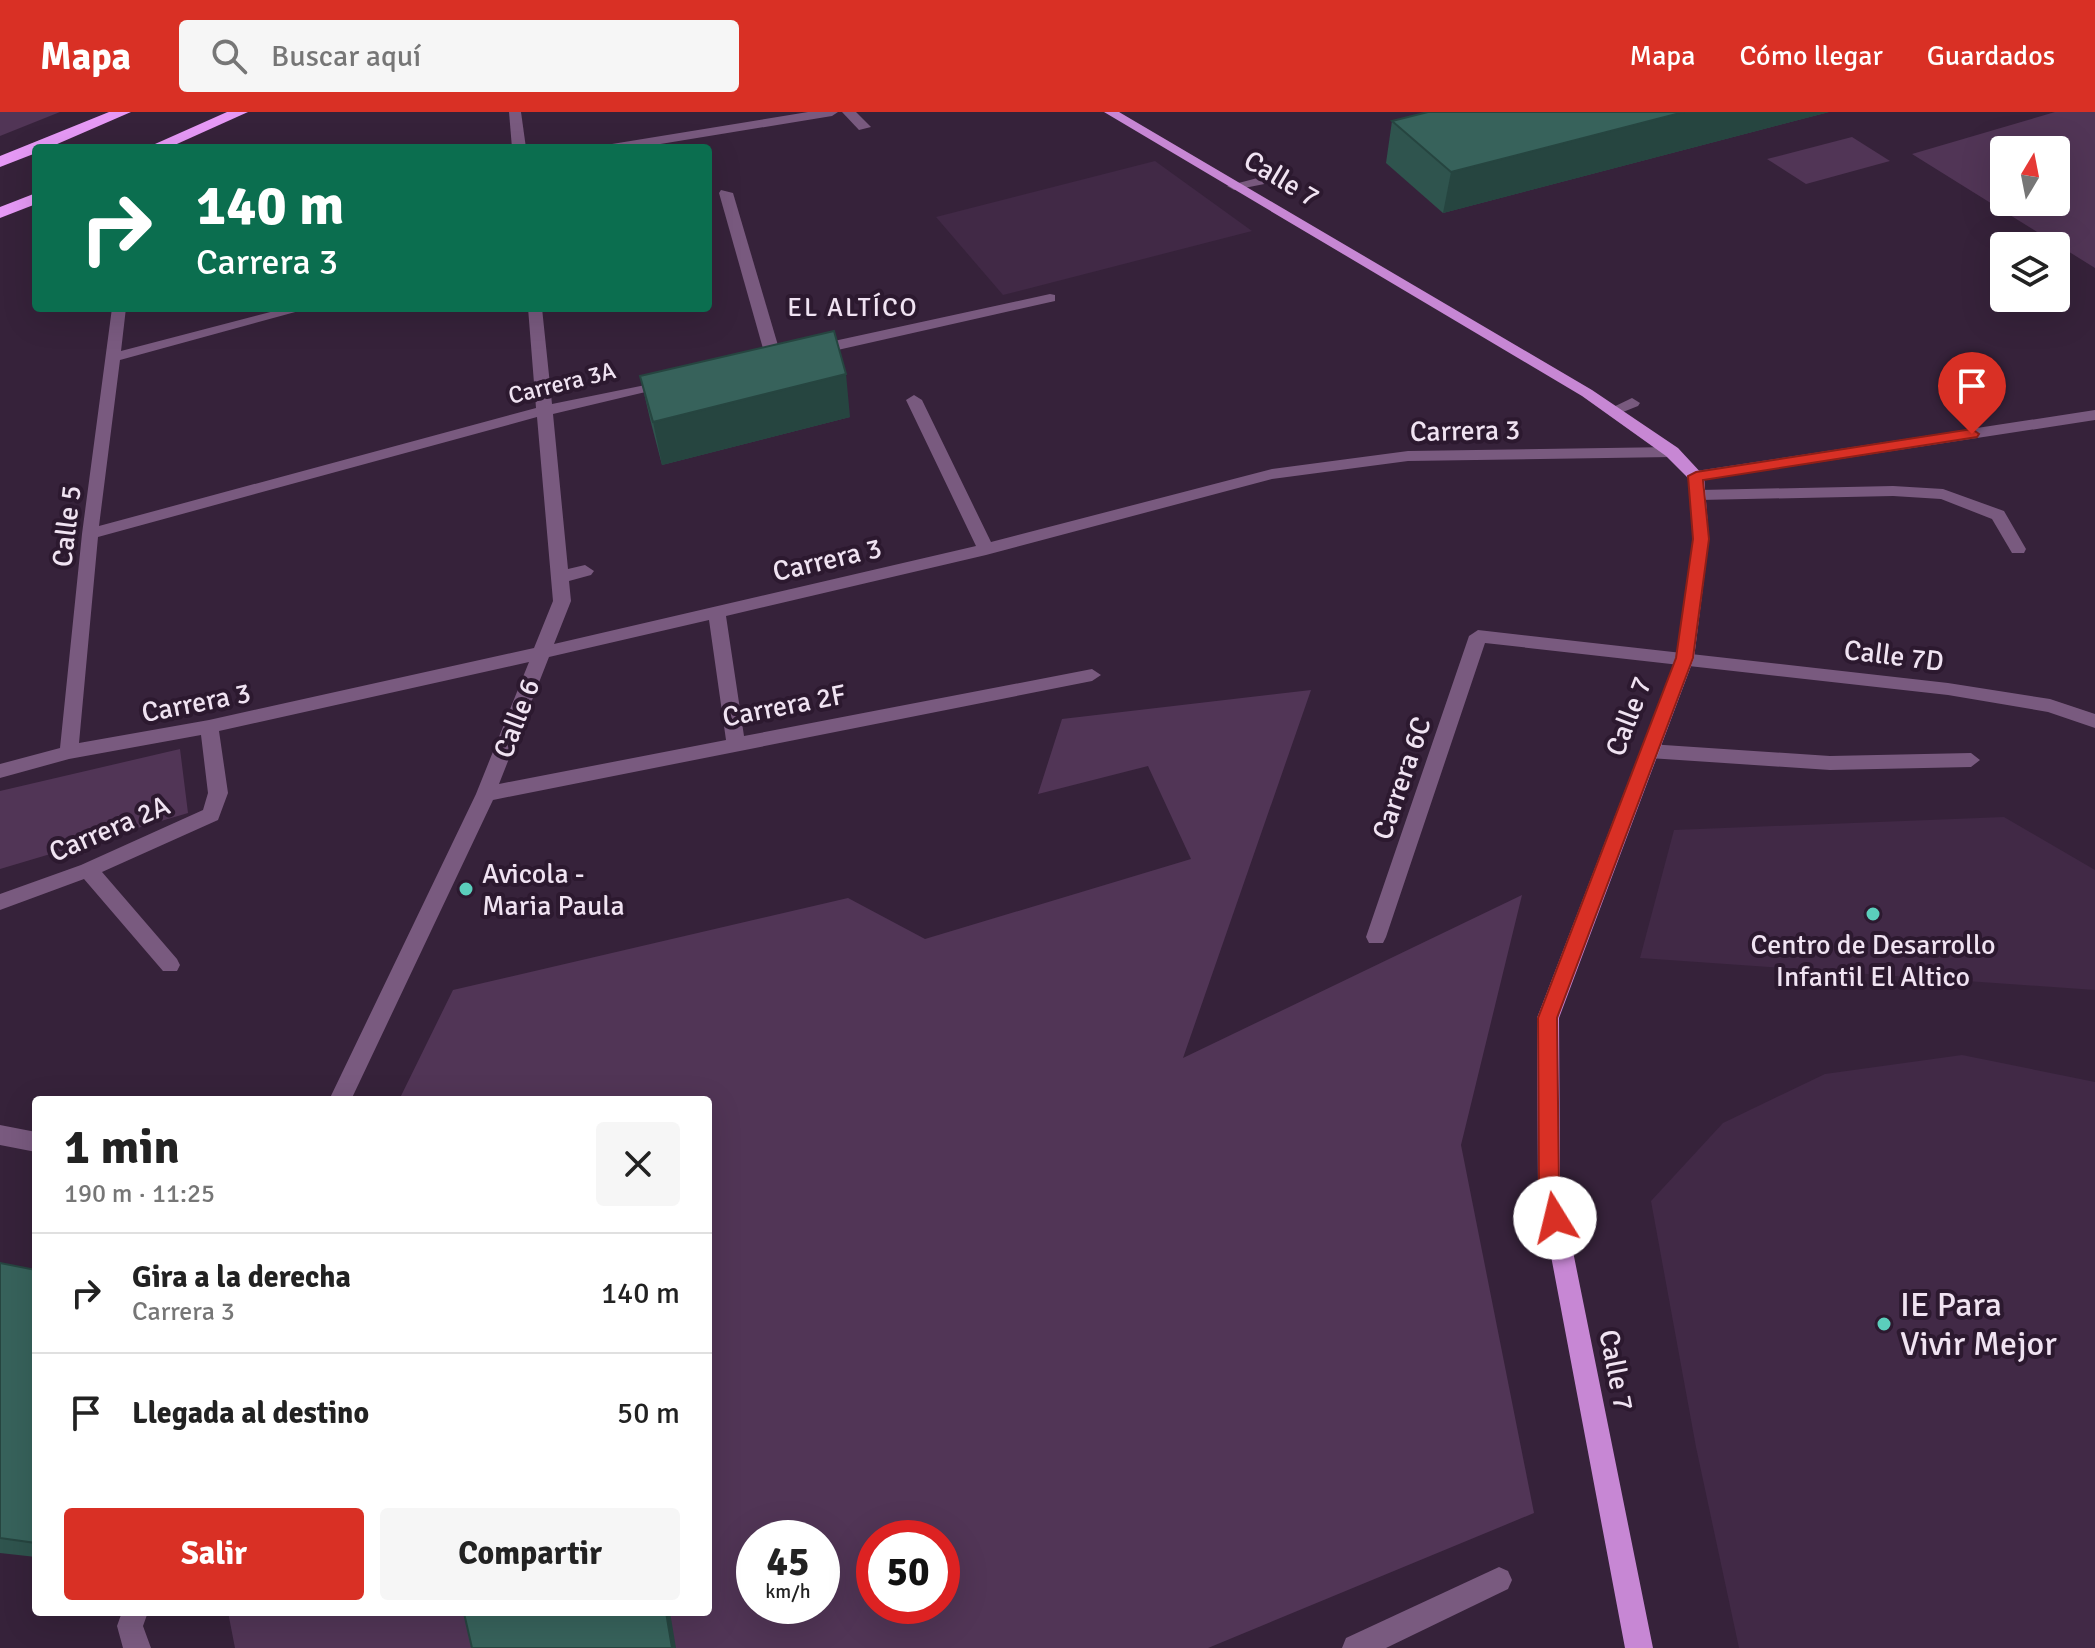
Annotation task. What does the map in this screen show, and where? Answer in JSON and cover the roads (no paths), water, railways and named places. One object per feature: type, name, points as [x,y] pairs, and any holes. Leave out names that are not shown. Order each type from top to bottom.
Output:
[{"type":"highway","points":[[44,144],[123,112]]},
{"type":"highway","points":[[164,144],[240,112]]},
{"type":"highway","points":[[0,162],[32,149]]},
{"type":"highway","points":[[0,213],[32,200]]},
{"type":"main road","name":"Calle 7","points":[[1110,112],[1613,411],[1672,452],[1698,486],[1701,539],[1685,658],[1548,1018],[1549,1187],[1639,1648]]},
{"type":"street","points":[[515,112],[519,144]]},
{"type":"street","points":[[636,144],[832,112]]},
{"type":"street","points":[[848,112],[864,127]]},
{"type":"street","points":[[1234,186],[1269,179]]},
{"type":"street","points":[[726,193],[766,360],[1050,298]]},
{"type":"street","name":"Calle 5","points":[[69,752],[90,534],[119,312]]},
{"type":"street","points":[[115,357],[288,312]]},
{"type":"street","name":"Calle 6","points":[[342,1096],[486,794],[541,653],[557,622],[562,601],[535,312]]},
{"type":"street","name":"Carrera 3A","points":[[90,534],[543,411],[682,380]]},
{"type":"street","points":[[914,400],[935,449],[986,549]]},
{"type":"street","points":[[1613,411],[1632,403]]},
{"type":"street","points":[[1698,486],[2095,415]]},
{"type":"street","name":"Carrera 3","points":[[0,771],[69,752],[209,727],[541,653],[986,549],[1272,474],[1408,456],[1672,452]]},
{"type":"street","points":[[1698,486],[1943,494],[1998,515],[2018,549]]},
{"type":"street","points":[[560,577],[585,571]]},
{"type":"street","points":[[716,611],[736,742]]},
{"type":"street","name":"Calle 7D","points":[[1478,636],[1963,691],[2050,706],[2095,721]]},
{"type":"street","name":"Carrera 6C","points":[[1376,937],[1478,636]]},
{"type":"street","name":"Carrera 2F","points":[[486,794],[736,742],[1092,675]]},
{"type":"street","name":"Carrera 2A","points":[[2,901],[88,870],[211,815],[218,793],[209,727]]},
{"type":"street","points":[[1649,751],[1830,763],[1971,760]]},
{"type":"street","points":[[88,870],[170,965]]},
{"type":"street","points":[[0,1135],[32,1141]]},
{"type":"street","points":[[1356,1648],[1499,1580]]},
{"type":"street","points":[[134,1616],[130,1626],[137,1648]]},
{"type":"place","name":"Avicola - Maria Paula","points":[[466,889]]},
{"type":"place","name":"Centro de Desarrollo Infantil El Altico","points":[[1873,914]]},
{"type":"place","name":"IE Para Vivir Mejor","points":[[1884,1324]]},
{"type":"district","name":"EL ALTÍCO","points":[[853,307]]}]
